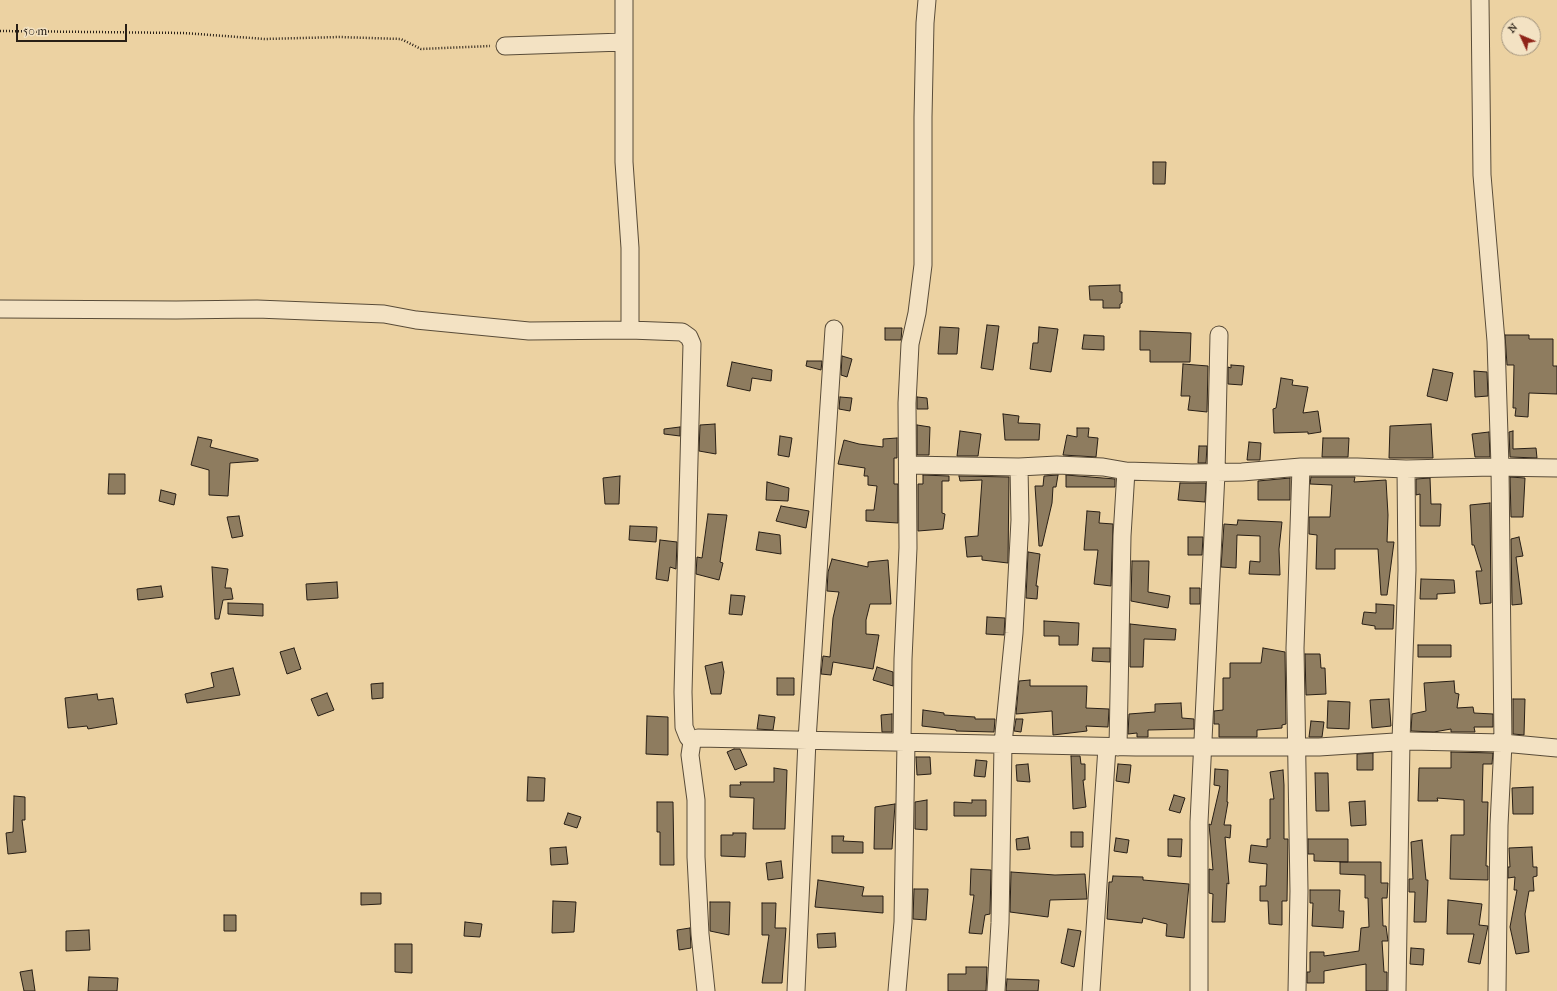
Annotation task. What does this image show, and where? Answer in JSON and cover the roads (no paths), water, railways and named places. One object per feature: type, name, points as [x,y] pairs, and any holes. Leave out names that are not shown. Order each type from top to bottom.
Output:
[{"type":"street","points":[[624,0],[624,162],[630,248],[630,330]]},
{"type":"street","points":[[897,991],[903,922],[908,465],[907,403],[910,344],[917,313],[923,265],[924,70],[927,0]]},
{"type":"street","points":[[1480,0],[1482,176],[1496,341],[1500,467],[1503,743],[1499,825],[1498,991]]},
{"type":"street","points":[[506,46],[623,42]]},
{"type":"street","points":[[0,309],[176,310],[257,308],[384,314],[416,320],[529,331],[630,330],[682,332],[689,337],[692,344],[683,692],[684,727],[692,742],[690,755],[696,800],[696,857],[700,934],[706,991]]},
{"type":"street","points":[[796,991],[807,740],[834,329]]},
{"type":"street","points":[[1199,991],[1199,822],[1216,472],[1219,335]]},
{"type":"street","points":[[908,465],[1019,467],[1057,465],[1103,467],[1126,471],[1216,472],[1301,467],[1406,469],[1500,467],[1557,468]]},
{"type":"street","points":[[996,991],[1000,923],[1004,744],[1014,633],[1020,520],[1019,467]]},
{"type":"street","points":[[1297,991],[1299,891],[1298,746],[1295,648],[1301,467]]},
{"type":"street","points":[[1397,991],[1401,741],[1407,570],[1406,469]]},
{"type":"street","points":[[1091,991],[1113,747],[1126,471]]},
{"type":"street","points":[[692,742],[698,738],[1113,747],[1319,747],[1401,741],[1503,743],[1557,748]]}]
